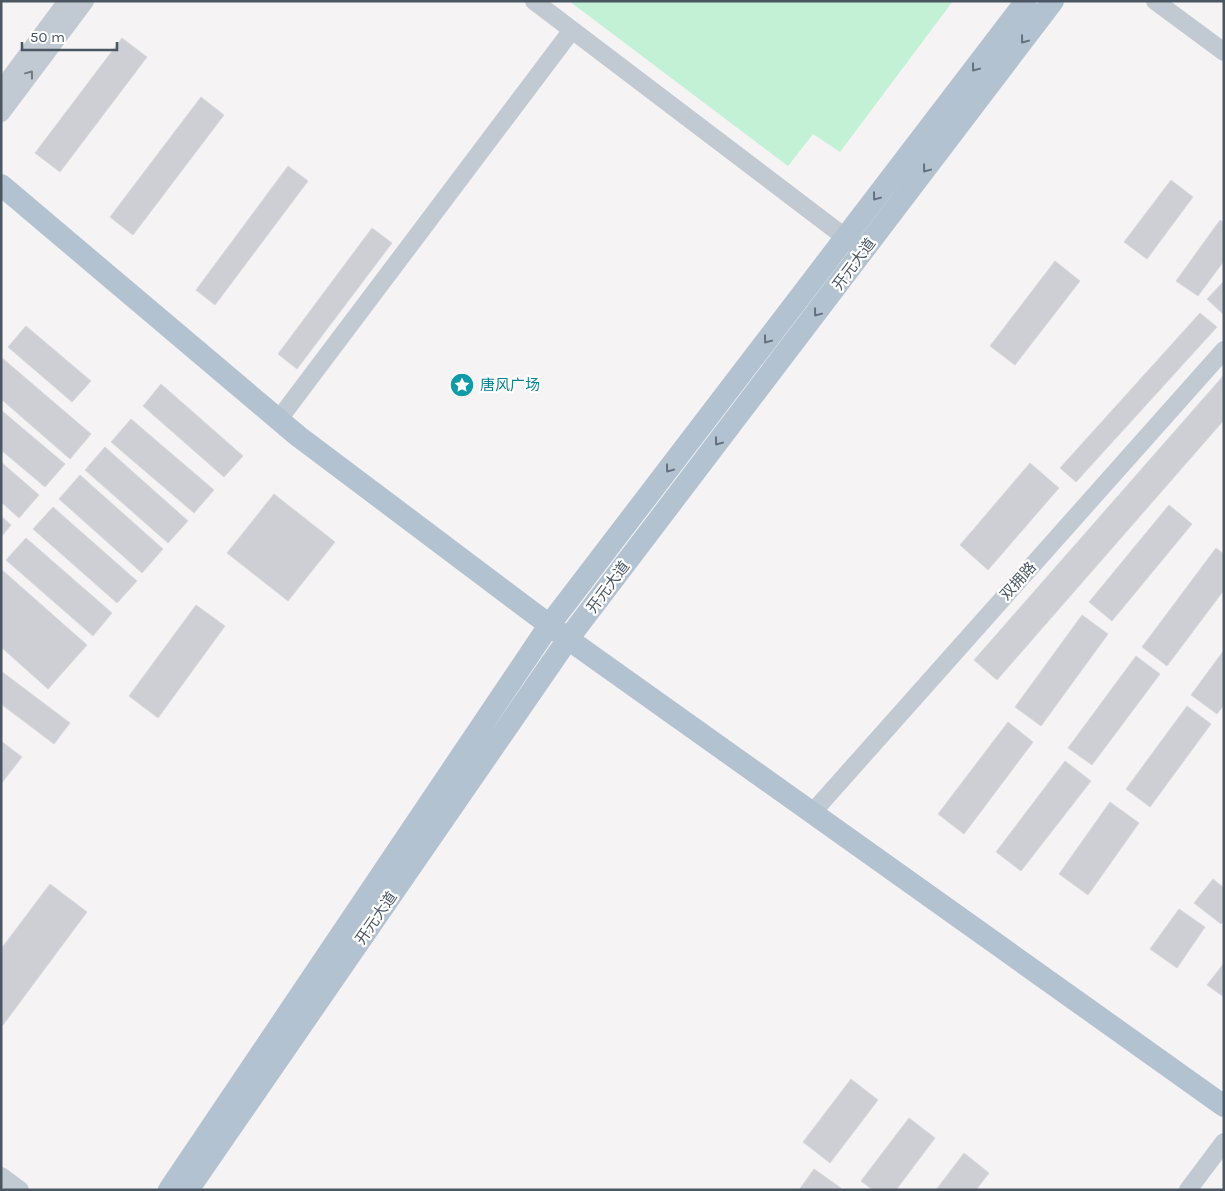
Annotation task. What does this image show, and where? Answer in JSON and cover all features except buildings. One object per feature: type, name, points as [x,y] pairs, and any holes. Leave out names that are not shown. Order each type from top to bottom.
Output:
[{"type":"main road","name":"开元大道","points":[[169,1190],[550,624],[1026,1]]},
{"type":"main road","name":"开元大道","points":[[188,1190],[568,639],[1053,1]]},
{"type":"main road","points":[[1,185],[298,436],[568,639],[1224,1106]]},
{"type":"street","points":[[1,90],[67,1]]},
{"type":"street","points":[[1,113],[85,1]]},
{"type":"street","points":[[534,1],[864,251]]},
{"type":"street","points":[[1155,1],[1224,52]]},
{"type":"street","points":[[279,419],[572,30]]},
{"type":"street","name":"双拥路","points":[[812,813],[1224,350]]},
{"type":"street","points":[[1188,1190],[1224,1142]]},
{"type":"street","points":[[1,1176],[20,1190]]},
{"type":"green space","points":[[569,1],[953,1],[840,152],[813,134],[788,166]]},
{"type":"place","name":"唐风广场","points":[[462,385]]}]
